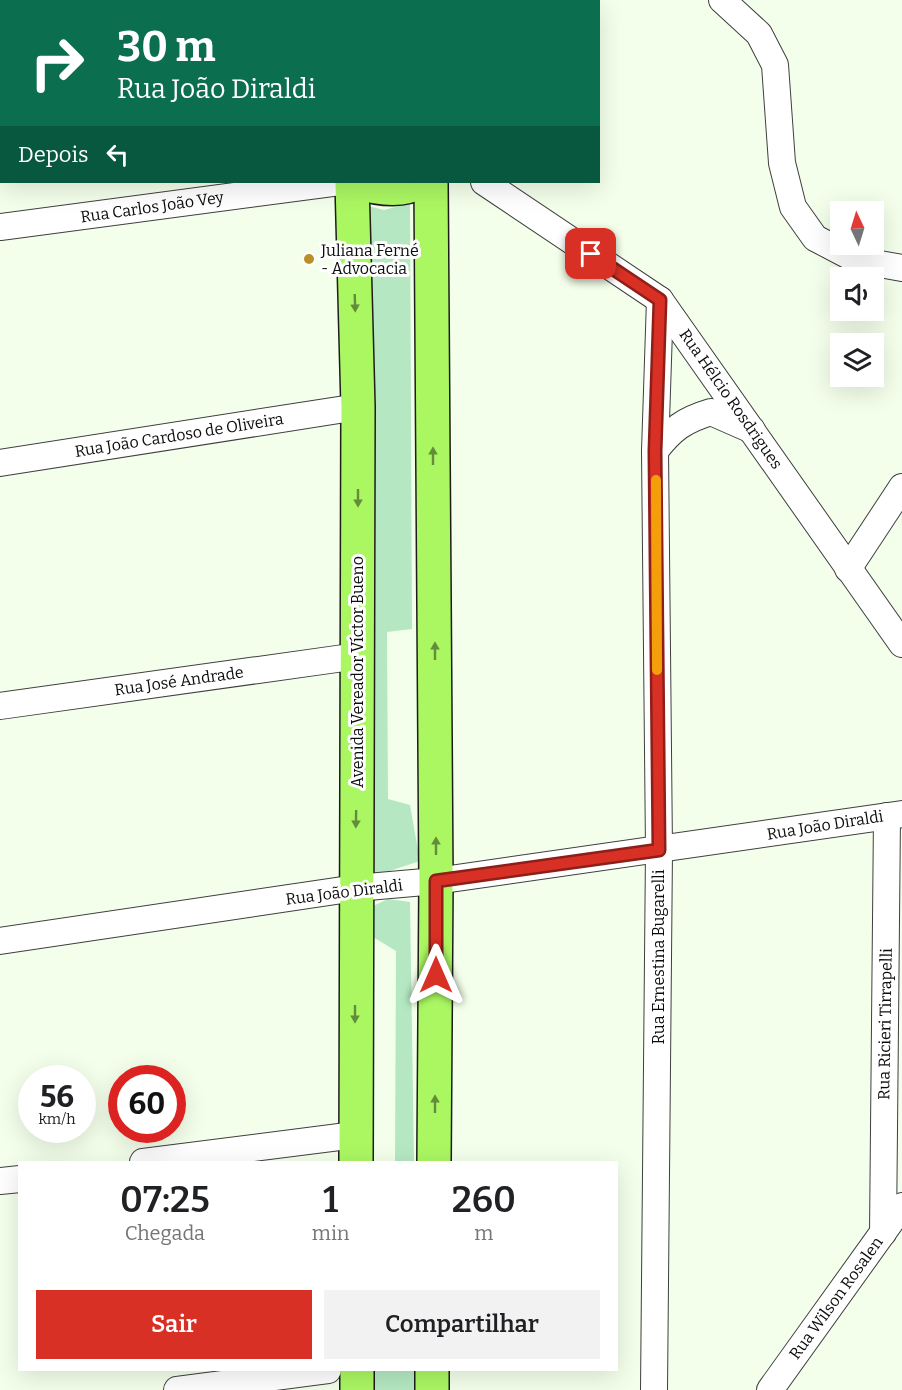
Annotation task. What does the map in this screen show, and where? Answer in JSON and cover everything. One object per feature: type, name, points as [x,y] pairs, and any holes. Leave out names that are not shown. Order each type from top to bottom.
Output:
[{"type":"main road","name":"Avenida Vereador Víctor Bueno","points":[[354,183],[358,407],[356,1149]]},
{"type":"main road","points":[[358,183],[375,188],[413,183]]},
{"type":"main road","points":[[431,183],[436,881],[434,1161]]},
{"type":"main road","points":[[357,1371],[357,1390]]},
{"type":"main road","points":[[432,1371],[432,1390]]},
{"type":"street","points":[[722,0],[759,34],[775,65],[782,163],[793,207],[815,238],[857,260],[902,268]]},
{"type":"street","name":"Rua Carlos João Vey","points":[[0,227],[332,183]]},
{"type":"street","name":"Rua Hélcio Rosdrigues","points":[[485,183],[660,300],[902,644]]},
{"type":"street","name":"Rua Ernestina Bugarelli","points":[[654,1390],[659,850],[655,451],[660,300]]},
{"type":"street","name":"Rua João Cardoso de Oliveira","points":[[0,463],[358,407]]},
{"type":"street","points":[[655,451],[671,431],[695,417],[711,412],[752,430]]},
{"type":"street","points":[[848,569],[902,487]]},
{"type":"street","name":"Rua José Andrade","points":[[0,706],[358,656]]},
{"type":"street","name":"Rua João Diraldi","points":[[0,941],[356,888],[436,881],[894,815]]},
{"type":"street","name":"Rua Ricieri Tirrapelli","points":[[883,1233],[894,815]]},
{"type":"street","points":[[159,1161],[356,1149]]},
{"type":"street","points":[[0,1181],[18,1179]]},
{"type":"street","name":"Rua Wilson Rosalen","points":[[770,1390],[902,1206]]},
{"type":"street","points":[[177,1390],[320,1371]]},
{"type":"green space","points":[[410,203],[412,629],[387,632],[388,799],[410,805],[420,861],[371,877],[364,205],[384,210]]},
{"type":"green space","points":[[388,899],[410,902],[414,1161],[395,1161],[396,951],[373,937],[371,907]]},
{"type":"green space","points":[[375,1371],[416,1371],[416,1390],[373,1390]]},
{"type":"slow traffic","points":[[656,480],[657,670]]},
{"type":"place","name":"Juliana Ferné - Advocacia","points":[[309,259]]},
{"type":"route","points":[[436,975],[436,881],[659,850],[655,451],[660,300],[591,254]]}]
